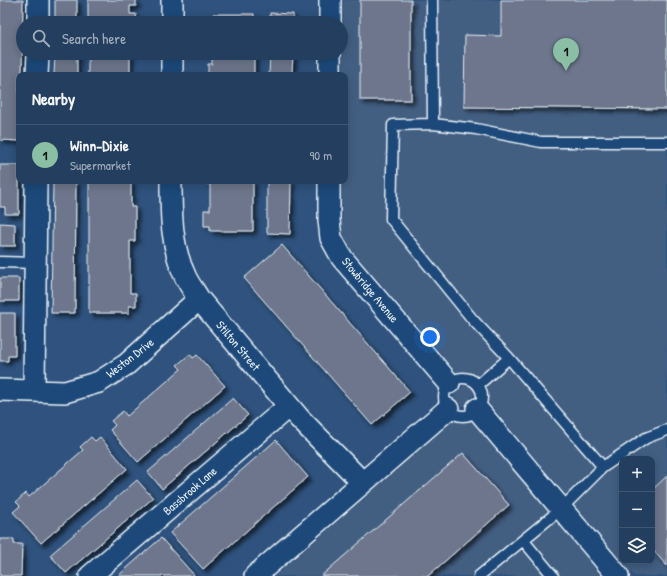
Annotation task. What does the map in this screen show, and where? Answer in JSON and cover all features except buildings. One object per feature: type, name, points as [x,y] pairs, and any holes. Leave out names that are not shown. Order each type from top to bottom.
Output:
[{"type":"street","points":[[38,0],[38,16]]},
{"type":"street","points":[[172,0],[172,16]]},
{"type":"street","points":[[330,0],[330,16]]},
{"type":"street","points":[[37,72],[38,60]]},
{"type":"street","points":[[172,60],[172,72]]},
{"type":"street","points":[[330,60],[330,72]]},
{"type":"street","points":[[34,391],[36,184]]},
{"type":"street","name":"Stilton Street","points":[[171,184],[171,211],[175,248],[186,278],[199,299],[299,418],[362,482]]},
{"type":"street","name":"Stowbridge Avenue","points":[[329,184],[329,220],[331,238],[342,258],[449,383]]},
{"type":"street","name":"Weston Drive","points":[[0,390],[65,392],[99,382],[127,364],[199,299]]},
{"type":"street","name":"Bassbrook Lane","points":[[90,576],[289,406]]},
{"type":"street","points":[[255,576],[448,408]]},
{"type":"street","points":[[478,408],[618,576]]},
{"type":"lane","points":[[432,0],[433,124]]},
{"type":"lane","points":[[603,467],[509,358],[474,320],[391,219],[393,125],[433,124],[476,129],[541,142],[667,142]]},
{"type":"lane","points":[[0,262],[35,263]]},
{"type":"lane","points":[[478,386],[509,358]]},
{"type":"lane","points":[[454,379],[470,379],[478,386],[481,391],[482,398],[480,406],[473,412],[466,415],[459,415],[448,408],[444,402],[444,392],[449,383],[454,379]]},
{"type":"lane","points":[[479,576],[561,508],[603,467],[646,438],[667,430]]},
{"type":"lane","points":[[523,540],[553,576]]},
{"type":"shaded area","points":[[343,0],[667,0],[667,576],[634,576],[624,564],[655,564],[655,456],[619,456],[619,558],[478,390],[462,407],[454,396],[466,383],[351,249],[343,233],[341,184],[348,184],[348,72],[342,72],[342,60],[348,60],[348,16],[343,16]]},
{"type":"shaded area","points":[[464,411],[602,576],[275,576],[362,500],[363,501],[370,492]]},
{"type":"place","name":"Winn-Dixie","points":[[566,71]]}]
